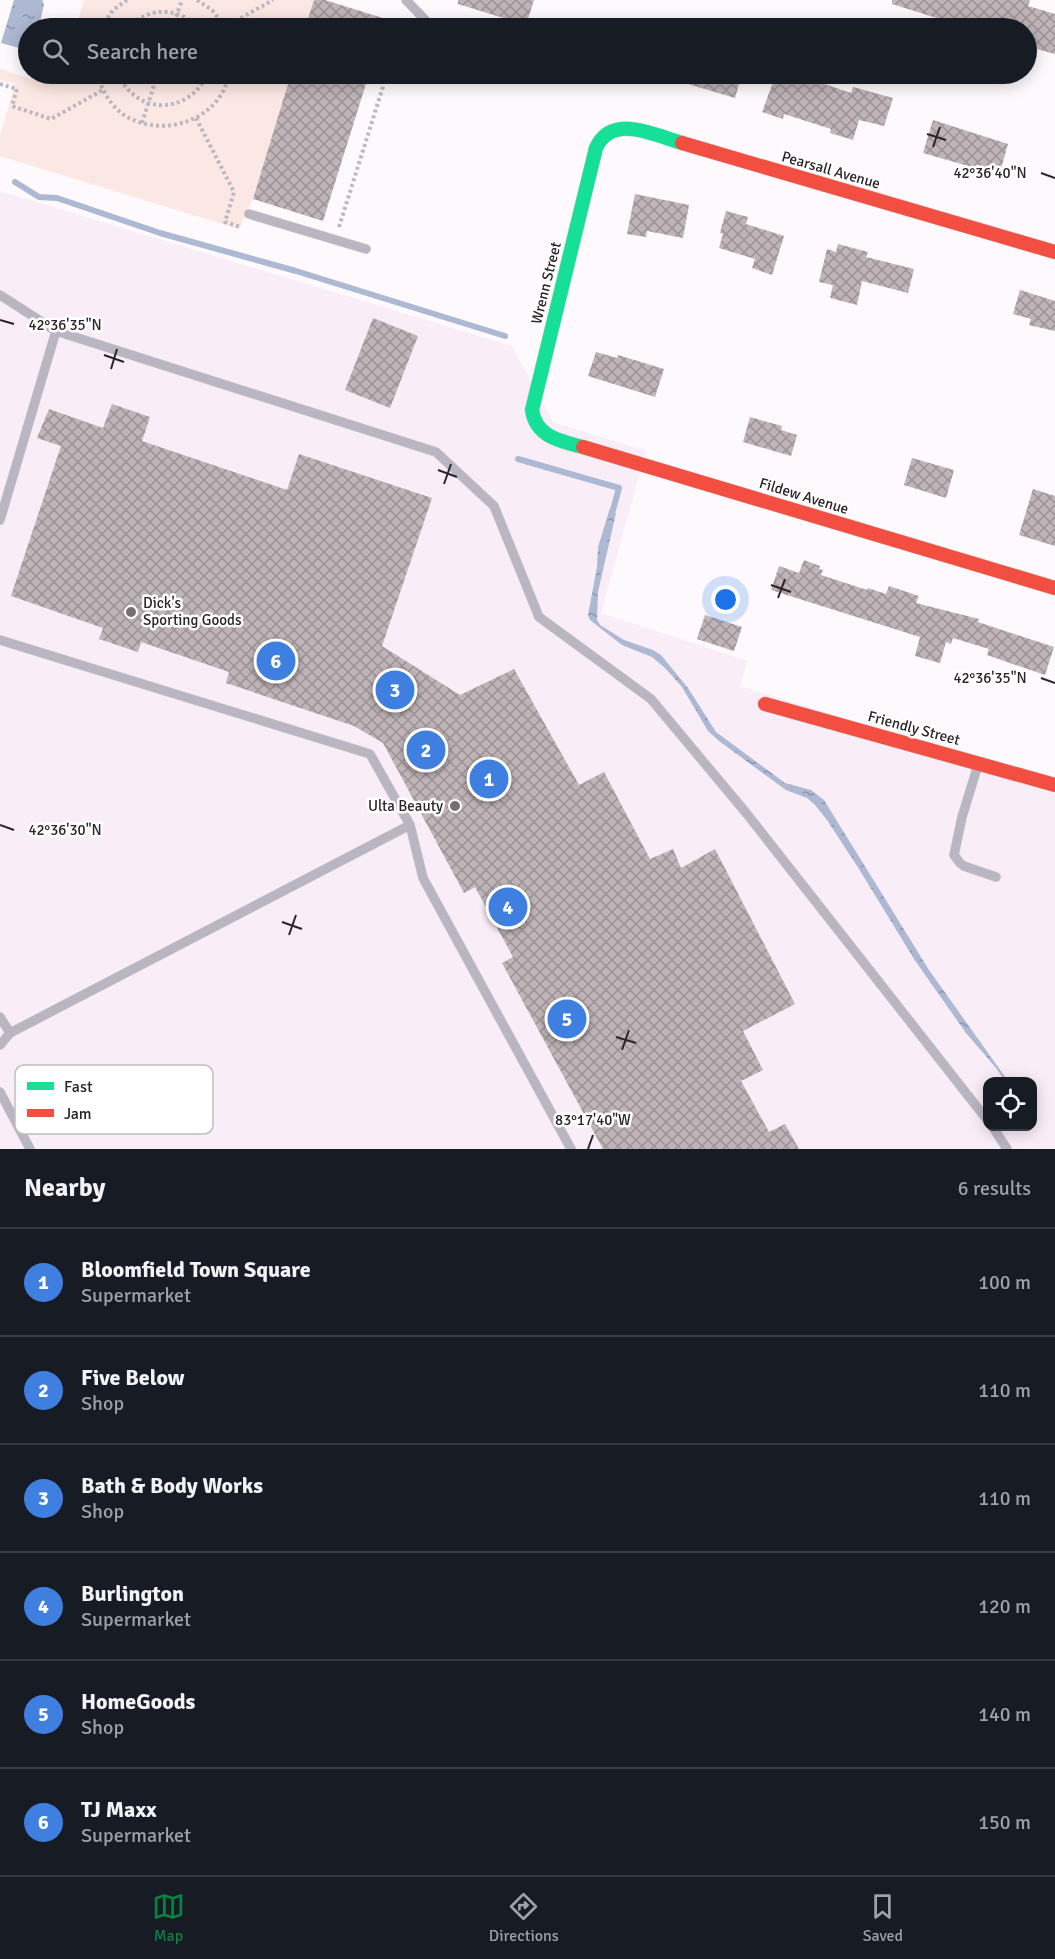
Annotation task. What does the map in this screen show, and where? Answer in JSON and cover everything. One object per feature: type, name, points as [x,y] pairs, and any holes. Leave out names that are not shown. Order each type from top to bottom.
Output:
[{"type":"street","name":"Pearsall Avenue","points":[[601,138],[615,128],[630,128],[1055,252]]},
{"type":"street","name":"Wrenn Street","points":[[544,434],[535,422],[533,404],[596,148],[601,138]]},
{"type":"street","name":"Fildew Avenue","points":[[544,434],[1055,588]]},
{"type":"street","name":"Friendly Street","points":[[765,704],[1055,785]]},
{"type":"lane","points":[[406,0],[423,18]]},
{"type":"lane","points":[[249,214],[366,249]]},
{"type":"lane","points":[[0,295],[56,331],[436,452],[494,506],[539,617],[651,699],[747,814],[983,1116]]},
{"type":"lane","points":[[0,520],[56,331]]},
{"type":"lane","points":[[0,640],[370,754],[410,825],[423,878],[571,1149]]},
{"type":"lane","points":[[978,763],[962,817],[954,855],[964,866],[996,877]]},
{"type":"lane","points":[[0,1045],[10,1034],[410,825]]},
{"type":"lane","points":[[0,1017],[10,1034]]},
{"type":"lane","points":[[0,1092],[15,1120]]},
{"type":"lane","points":[[995,1131],[1007,1149]]},
{"type":"lane","points":[[22,1134],[30,1149]]},
{"type":"path","points":[[108,18],[113,10],[127,0]]},
{"type":"path","points":[[175,18],[182,0]]},
{"type":"path","points":[[197,0],[212,10],[218,18]]},
{"type":"path","points":[[242,18],[273,0]]},
{"type":"path","points":[[141,18],[163,11],[177,13],[186,18]]},
{"type":"path","points":[[0,84],[17,89],[12,106],[51,119],[103,90]]},
{"type":"path","points":[[101,84],[120,111],[129,117],[142,123],[170,126],[196,118],[215,104],[225,84]]},
{"type":"path","points":[[123,84],[136,98],[148,103],[163,105],[180,103],[190,97],[202,84]]},
{"type":"path","points":[[338,231],[384,84]]},
{"type":"path","points":[[142,123],[154,85]]},
{"type":"shaded area","points":[[84,0],[314,0],[308,18],[79,18]]},
{"type":"shaded area","points":[[0,69],[18,75],[18,84],[288,84],[253,199],[239,229],[0,156],[0,136],[15,84],[0,80]]},
{"type":"shaded area","points":[[0,191],[512,346],[553,422],[646,451],[601,613],[748,661],[740,686],[857,722],[1055,777],[1055,1149],[0,1149]]},
{"type":"water","points":[[14,0],[42,0],[44,4],[41,18],[18,18],[18,48],[1,43]]},
{"type":"water","points":[[610,508],[616,513],[598,592],[597,620],[600,625],[624,640],[661,655],[688,688],[716,732],[785,783],[811,790],[824,800],[929,970],[1005,1077],[1002,1077],[966,1033],[914,959],[859,869],[815,805],[807,798],[786,790],[719,741],[708,731],[682,687],[665,668],[652,657],[622,645],[590,620],[588,615],[597,567],[598,547]]},
{"type":"building","points":[[314,0],[325,0],[383,18],[308,18]]},
{"type":"building","points":[[458,0],[534,0],[528,18],[503,18],[458,4]]},
{"type":"building","points":[[892,0],[1030,0],[1028,6],[1055,14],[1055,54],[1037,49],[1037,18],[937,18],[892,4]]},
{"type":"building","points":[[288,84],[366,84],[323,221],[253,199]]},
{"type":"building","points":[[688,84],[739,84],[735,98]]},
{"type":"building","points":[[772,84],[824,84],[851,93],[853,87],[893,98],[884,126],[859,120],[853,140],[830,133],[831,129],[784,114],[783,119],[762,112]]},
{"type":"building","points":[[933,120],[1008,144],[1000,172],[976,165],[975,168],[923,153]]},
{"type":"building","points":[[635,194],[689,205],[683,238],[647,231],[646,237],[627,234]]},
{"type":"building","points":[[726,211],[748,217],[746,224],[784,236],[772,275],[752,268],[755,259],[719,248],[723,234],[720,233]]},
{"type":"building","points":[[838,244],[868,252],[866,257],[914,269],[908,293],[862,281],[857,305],[830,298],[833,285],[819,282],[827,249],[836,252]]},
{"type":"building","points":[[1020,290],[1055,301],[1055,331],[1029,325],[1031,319],[1013,314]]},
{"type":"building","points":[[373,318],[418,336],[390,408],[345,390]]},
{"type":"building","points":[[596,352],[617,358],[618,355],[664,369],[655,397],[588,376]]},
{"type":"building","points":[[112,404],[150,417],[142,441],[287,490],[299,454],[432,498],[382,646],[460,695],[514,669],[579,785],[604,772],[650,859],[673,849],[681,868],[715,849],[795,1004],[743,1031],[763,1070],[741,1081],[769,1132],[785,1124],[799,1149],[603,1149],[502,963],[513,957],[475,887],[464,893],[383,743],[354,726],[226,683],[229,672],[141,642],[138,652],[99,639],[103,628],[11,596],[61,446],[37,438],[49,409],[103,428]]},
{"type":"building","points":[[750,417],[782,426],[781,430],[797,435],[791,456],[743,442]]},
{"type":"building","points":[[912,458],[954,470],[946,498],[904,485]]},
{"type":"building","points":[[1033,489],[1055,496],[1055,546],[1019,535]]},
{"type":"building","points":[[804,560],[820,566],[819,569],[823,570],[821,575],[886,594],[889,586],[919,596],[916,603],[979,619],[978,622],[1054,647],[1045,675],[987,655],[989,649],[953,638],[951,644],[946,642],[940,663],[915,656],[920,637],[771,590],[779,566],[799,573]]},
{"type":"building","points":[[705,615],[742,627],[734,651],[697,639]]},
{"type":"waterway","points":[[15,182],[39,197],[57,198],[160,233],[296,271],[505,336]]},
{"type":"waterway","points":[[518,459],[619,488],[613,510]]},
{"type":"traffic: fast","points":[[583,447],[558,440],[544,432],[534,419],[532,410],[596,148],[603,137],[612,131],[623,129],[647,132],[682,143]]},
{"type":"traffic: jam","points":[[682,143],[1055,252]]},
{"type":"traffic: jam","points":[[583,447],[1055,588]]},
{"type":"traffic: jam","points":[[765,704],[1055,785]]},
{"type":"place","name":"Dick's Sporting Goods","points":[[131,612]]},
{"type":"place","name":"TJ Maxx","points":[[276,661]]},
{"type":"place","name":"Bath & Body Works","points":[[395,690]]},
{"type":"place","name":"Five Below","points":[[426,750]]},
{"type":"place","name":"Bloomfield Town Square","points":[[489,779]]},
{"type":"place","name":"Ulta Beauty","points":[[455,806]]},
{"type":"place","name":"Burlington","points":[[508,907]]},
{"type":"place","name":"HomeGoods","points":[[567,1019]]}]
